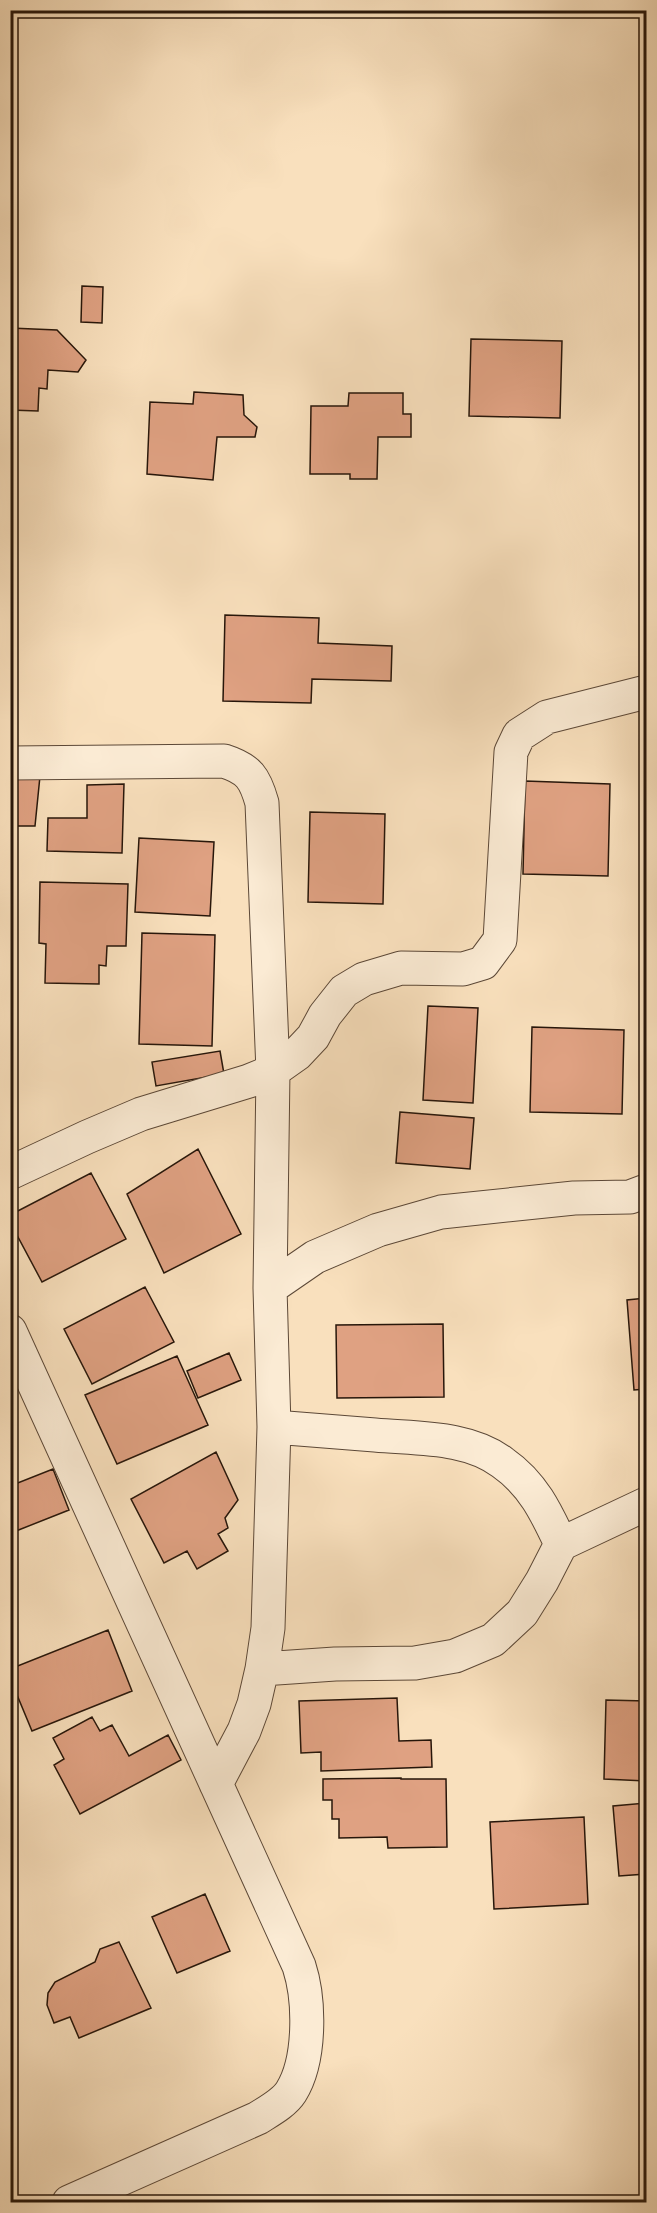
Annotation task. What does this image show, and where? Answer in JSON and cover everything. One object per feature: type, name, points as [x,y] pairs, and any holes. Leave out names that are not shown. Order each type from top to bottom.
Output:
[{"type":"street","points":[[10,1173],[141,1114],[249,1081],[273,1071],[297,1054],[313,1037],[325,1015],[344,991],[364,979],[400,968],[463,969],[483,963],[500,940],[511,752],[519,735],[547,717],[646,692]]},
{"type":"street","points":[[10,763],[224,761],[240,766],[249,774],[258,788],[263,816],[273,1071],[270,1288],[274,1427],[268,1628],[254,1704],[244,1731],[216,1784]]},
{"type":"street","points":[[270,1288],[315,1257],[378,1230],[441,1212],[574,1198],[630,1197],[646,1191]]},
{"type":"street","points":[[10,1331],[299,1966],[307,2004],[306,2032],[299,2074],[290,2093],[258,2118],[69,2202]]},
{"type":"street","points":[[274,1427],[447,1441],[483,1451],[503,1462],[524,1480],[542,1503],[561,1544]]},
{"type":"street","points":[[262,1670],[335,1664],[415,1663],[455,1656],[493,1640],[522,1613],[561,1544],[646,1504]]},
{"type":"building","points":[[82,286],[103,287],[102,323],[81,322]]},
{"type":"building","points":[[10,328],[57,330],[86,360],[78,372],[48,370],[47,389],[39,388],[38,411],[10,410]]},
{"type":"building","points":[[471,339],[562,341],[560,418],[469,416]]},
{"type":"building","points":[[194,392],[243,395],[244,415],[257,427],[255,437],[217,437],[213,480],[147,474],[150,402],[193,404]]},
{"type":"building","points":[[349,393],[403,393],[403,414],[411,414],[411,437],[378,437],[377,479],[350,479],[350,474],[310,474],[311,406],[348,406]]},
{"type":"building","points":[[225,615],[319,618],[318,643],[392,646],[391,681],[312,679],[311,703],[223,701]]},
{"type":"building","points":[[10,775],[40,776],[35,826],[10,826]]},
{"type":"building","points":[[525,781],[610,784],[608,876],[523,874]]},
{"type":"building","points":[[124,784],[122,853],[47,851],[48,818],[87,818],[87,785]]},
{"type":"building","points":[[310,812],[385,814],[383,904],[308,902]]},
{"type":"building","points":[[139,838],[214,842],[210,916],[135,912]]},
{"type":"building","points":[[40,882],[128,884],[126,946],[107,946],[106,966],[99,965],[99,984],[45,983],[46,944],[39,943]]},
{"type":"building","points":[[142,933],[215,935],[212,1046],[139,1044]]},
{"type":"building","points":[[428,1006],[478,1008],[473,1103],[423,1100]]},
{"type":"building","points":[[532,1027],[624,1030],[622,1114],[530,1112]]},
{"type":"building","points":[[220,1051],[224,1074],[156,1086],[152,1062]]},
{"type":"building","points":[[400,1112],[474,1118],[470,1169],[396,1163]]},
{"type":"building","points":[[198,1149],[241,1234],[164,1273],[127,1194]]},
{"type":"building","points":[[91,1173],[126,1239],[42,1282],[10,1222],[10,1215]]},
{"type":"building","points":[[145,1287],[174,1342],[92,1384],[64,1329]]},
{"type":"building","points":[[646,1298],[646,1389],[634,1390],[627,1300]]},
{"type":"building","points":[[443,1324],[444,1397],[337,1398],[336,1325]]},
{"type":"building","points":[[229,1353],[241,1380],[198,1398],[187,1371]]},
{"type":"building","points":[[177,1356],[208,1425],[117,1464],[85,1395]]},
{"type":"building","points":[[216,1452],[238,1500],[225,1518],[228,1528],[218,1534],[228,1551],[197,1569],[187,1551],[164,1563],[131,1499]]},
{"type":"building","points":[[53,1469],[69,1510],[16,1531],[10,1519],[10,1486]]},
{"type":"building","points":[[108,1630],[132,1691],[32,1731],[10,1678],[10,1669]]},
{"type":"building","points":[[397,1698],[399,1741],[431,1740],[432,1767],[321,1771],[321,1752],[301,1753],[299,1701]]},
{"type":"building","points":[[606,1700],[646,1701],[646,1781],[604,1779]]},
{"type":"building","points":[[92,1717],[100,1731],[112,1725],[129,1756],[168,1735],[181,1760],[80,1814],[54,1765],[64,1759],[53,1738]]},
{"type":"building","points":[[323,1779],[446,1779],[447,1847],[388,1848],[387,1837],[339,1838],[339,1819],[332,1819],[332,1800],[323,1800]]},
{"type":"building","points":[[646,1803],[646,1874],[619,1876],[613,1806]]},
{"type":"building","points":[[584,1817],[588,1904],[494,1909],[490,1822]]},
{"type":"building","points":[[205,1894],[230,1951],[177,1973],[152,1917]]},
{"type":"building","points":[[119,1942],[151,2008],[79,2038],[70,2017],[54,2023],[47,2005],[48,1993],[55,1982],[95,1962],[100,1949]]}]
